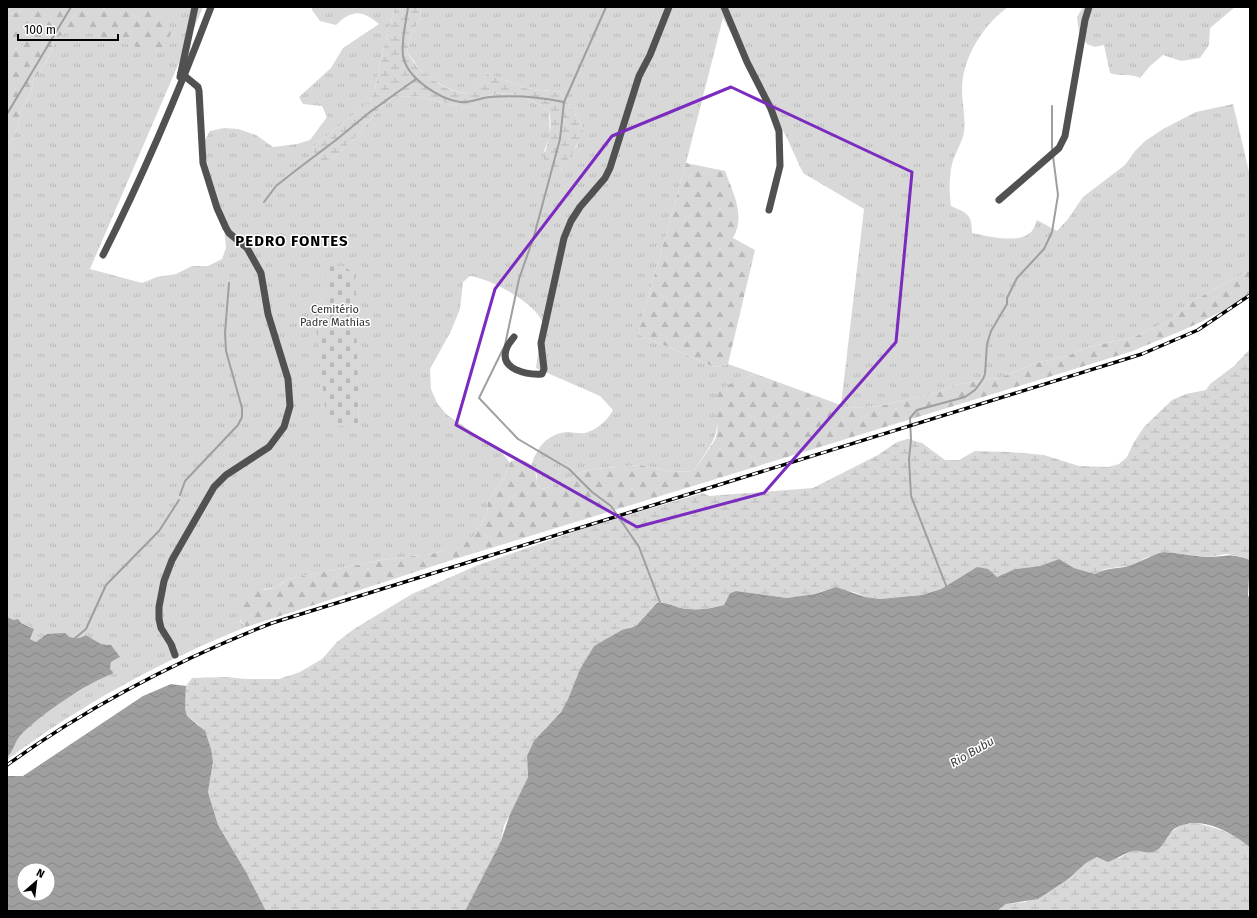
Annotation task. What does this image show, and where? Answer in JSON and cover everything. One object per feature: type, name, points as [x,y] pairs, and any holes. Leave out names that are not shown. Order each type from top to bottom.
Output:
[{"type":"street","points":[[103,254],[126,209],[180,88],[195,7]]},
{"type":"street","points":[[183,74],[212,7]]},
{"type":"street","points":[[514,337],[506,350],[506,359],[509,365],[523,372],[542,374],[544,369],[541,343],[564,238],[571,221],[580,207],[605,178],[610,168],[639,76],[650,54],[669,7]]},
{"type":"street","points":[[724,7],[747,62],[771,109],[779,132],[780,166],[769,210]]},
{"type":"street","points":[[999,200],[1059,148],[1064,136],[1085,20],[1090,7]]},
{"type":"street","points":[[175,655],[171,644],[161,628],[159,619],[159,607],[164,581],[172,560],[214,487],[226,475],[269,447],[284,427],[290,406],[288,379],[268,314],[261,273],[248,248],[229,232],[217,208],[203,163],[198,87],[183,74]]},
{"type":"highlighted area","points":[[731,87],[912,172],[896,342],[764,493],[637,527],[456,425],[495,289],[612,136]]},
{"type":"green space","points":[[7,7],[24,7],[12,14],[7,14]]},
{"type":"green space","points":[[24,7],[163,7],[167,12],[167,22],[171,32],[167,46],[159,50],[140,48],[71,28],[56,39],[46,63],[33,81],[31,93],[21,110],[18,127],[7,147],[7,14],[12,14]]},
{"type":"green space","points":[[163,7],[203,7],[90,269],[142,283],[157,277],[176,274],[192,266],[208,266],[222,259],[226,248],[224,229],[206,158],[205,140],[210,131],[224,128],[238,129],[256,135],[273,147],[297,144],[310,140],[327,117],[322,106],[303,104],[299,97],[331,68],[343,48],[379,24],[367,16],[357,13],[347,16],[336,25],[320,21],[312,10],[312,7],[395,7],[379,66],[375,90],[369,102],[314,146],[313,158],[320,162],[334,157],[350,143],[376,113],[393,97],[415,96],[468,108],[487,96],[506,93],[536,103],[549,111],[550,136],[544,151],[561,170],[568,156],[577,146],[582,124],[560,92],[524,88],[487,73],[477,88],[471,92],[458,92],[443,86],[423,73],[407,52],[410,37],[421,15],[420,7],[1008,7],[990,23],[982,33],[970,54],[963,78],[962,90],[965,122],[964,132],[952,164],[950,195],[951,206],[961,210],[970,218],[972,233],[1012,239],[1020,238],[1032,231],[1037,220],[1057,231],[1068,219],[1083,197],[1125,165],[1135,151],[1145,141],[1163,129],[1196,112],[1233,104],[1250,176],[1250,273],[1248,271],[1191,302],[1169,321],[1132,338],[1087,347],[1068,356],[1040,362],[999,378],[959,384],[935,393],[880,406],[849,408],[841,405],[864,209],[803,173],[784,132],[723,18],[686,163],[638,334],[714,367],[728,364],[756,374],[742,379],[715,403],[717,425],[714,440],[694,471],[674,472],[640,465],[595,469],[582,472],[555,486],[541,489],[536,483],[537,475],[531,466],[536,453],[543,443],[560,433],[585,433],[592,431],[603,423],[613,410],[600,396],[536,368],[544,331],[542,320],[535,311],[514,295],[490,282],[470,276],[463,282],[460,309],[451,331],[430,369],[431,389],[437,403],[446,414],[478,436],[498,447],[510,463],[504,479],[488,501],[487,513],[476,534],[468,542],[436,553],[382,560],[288,579],[275,588],[264,589],[240,621],[246,627],[183,654],[122,686],[63,721],[7,760],[7,757],[18,739],[28,727],[60,703],[104,677],[110,669],[111,662],[119,658],[107,644],[101,644],[86,635],[75,638],[65,634],[51,634],[36,642],[30,639],[30,635],[33,632],[31,627],[7,617],[7,147],[18,127],[21,110],[31,93],[33,81],[46,63],[56,39],[71,28],[76,28],[127,44],[159,50],[165,34],[167,23],[166,12]],"holes":[[[354,274],[359,427],[314,308],[327,293]]]},
{"type":"green space","points":[[395,7],[420,7],[421,15],[410,37],[407,52],[423,73],[450,90],[465,93],[471,92],[477,88],[487,73],[524,88],[560,92],[582,124],[583,135],[561,170],[554,176],[545,169],[544,159],[550,131],[549,111],[536,103],[506,93],[487,96],[468,108],[415,96],[393,97],[376,113],[350,143],[334,157],[320,163],[313,158],[314,146],[369,102],[375,90],[379,66]]},
{"type":"green space","points":[[1083,7],[1235,7],[1210,28],[1209,45],[1200,58],[1181,61],[1163,55],[1150,66],[1140,78],[1110,73],[1104,45],[1095,47],[1087,44],[1079,33],[1077,17]]},
{"type":"green space","points":[[686,163],[725,171],[737,204],[737,230],[733,238],[755,250],[728,364],[714,367],[638,334]]},
{"type":"green space","name":"Cemitério Padre Mathias","points":[[325,266],[343,266],[355,274],[359,427],[327,425],[314,308],[327,293]]},
{"type":"green space","points":[[1248,271],[1250,273],[1250,292],[1237,302],[1209,318],[1133,351],[455,559],[246,627],[238,614],[237,605],[242,597],[253,592],[274,588],[288,579],[382,560],[436,553],[468,541],[476,534],[487,513],[488,501],[504,479],[511,461],[522,460],[530,464],[535,472],[536,483],[541,489],[555,486],[582,472],[595,469],[640,465],[674,472],[694,471],[716,437],[716,397],[725,387],[744,378],[756,374],[849,408],[880,406],[935,393],[959,384],[999,378],[1040,362],[1068,356],[1087,347],[1132,338],[1169,321],[1191,302]]},
{"type":"green space","points":[[1250,349],[1250,560],[1239,556],[1226,554],[1209,557],[1163,552],[1145,558],[1134,565],[1105,569],[1095,574],[1074,568],[1059,559],[1040,566],[1015,569],[997,577],[977,567],[941,589],[922,595],[880,599],[865,597],[854,592],[825,590],[815,594],[787,598],[736,591],[730,593],[724,605],[708,608],[687,609],[657,603],[636,626],[630,627],[594,646],[580,669],[561,712],[545,729],[527,756],[528,777],[504,826],[501,841],[465,911],[266,911],[246,872],[218,825],[208,792],[213,762],[199,725],[187,716],[185,708],[186,686],[192,678],[227,677],[245,679],[279,679],[300,672],[322,659],[337,642],[354,629],[412,594],[478,565],[591,526],[703,493],[709,496],[813,488],[878,455],[897,442],[908,439],[922,443],[945,460],[959,460],[975,451],[1044,455],[1079,466],[1108,467],[1119,464],[1127,457],[1134,442],[1144,427],[1172,400],[1186,394],[1206,390],[1210,384],[1234,366]]},
{"type":"green space","points":[[1195,823],[1224,831],[1250,847],[1250,911],[997,911],[1006,904],[1026,902],[1046,893],[1067,880],[1086,863],[1097,857],[1119,858],[1134,850],[1139,851],[1164,840],[1168,834],[1183,824]]},
{"type":"water","name":"Rio Bubu","points":[[1163,552],[1207,557],[1237,556],[1250,560],[1248,596],[1250,597],[1250,847],[1224,830],[1214,826],[1193,823],[1183,825],[1174,829],[1161,846],[1153,852],[1133,851],[1108,862],[1097,857],[1086,863],[1067,880],[1038,899],[1006,904],[997,911],[465,911],[501,841],[510,814],[528,777],[527,756],[534,741],[561,712],[580,669],[594,646],[622,630],[636,626],[657,603],[687,609],[703,609],[724,605],[730,593],[736,591],[787,598],[815,594],[836,587],[865,597],[880,599],[922,595],[941,589],[977,567],[988,569],[997,577],[1015,569],[1040,566],[1059,559],[1074,568],[1095,574],[1105,570],[1129,566]]},
{"type":"water","points":[[7,617],[14,620],[18,619],[21,623],[34,629],[30,639],[36,642],[47,634],[65,633],[70,637],[75,638],[86,635],[101,644],[111,645],[120,657],[111,662],[110,669],[113,672],[112,674],[90,684],[38,719],[20,736],[7,757]]},
{"type":"water","points":[[171,684],[186,686],[185,708],[187,716],[205,731],[211,749],[213,762],[208,792],[218,825],[246,872],[266,911],[7,911],[7,776],[23,776],[143,696]]},
{"type":"waterway","points":[[7,114],[71,7]]},
{"type":"waterway","points":[[408,7],[403,38],[403,56],[406,64],[417,79],[434,92],[443,97],[460,102],[468,102],[490,97],[509,96],[564,102]]},
{"type":"waterway","points":[[505,345],[519,279],[534,236],[560,139],[564,102],[606,7]]},
{"type":"waterway","points":[[264,202],[276,186],[370,112],[416,79]]},
{"type":"waterway","points":[[1052,106],[1052,149]]},
{"type":"waterway","points":[[947,588],[911,496],[909,459],[911,440],[910,418],[917,410],[965,397],[975,390],[983,379],[985,374],[987,344],[991,331],[1007,304],[1007,298],[1017,278],[1044,249],[1052,232],[1058,195],[1053,156]]},
{"type":"waterway","points":[[180,495],[185,481],[238,425],[242,417],[242,408],[226,351],[225,333],[229,283]]},
{"type":"waterway","points":[[503,349],[479,398],[518,439],[569,469],[592,492],[611,506],[639,547],[661,605]]},
{"type":"waterway","points":[[74,639],[86,629],[106,585],[159,531],[179,500]]},
{"type":"railway","points":[[7,765],[70,723],[135,686],[202,652],[272,623],[1142,354],[1198,330],[1250,295]]},
{"type":"district","name":"PEDRO FONTES","points":[[292,241]]}]
